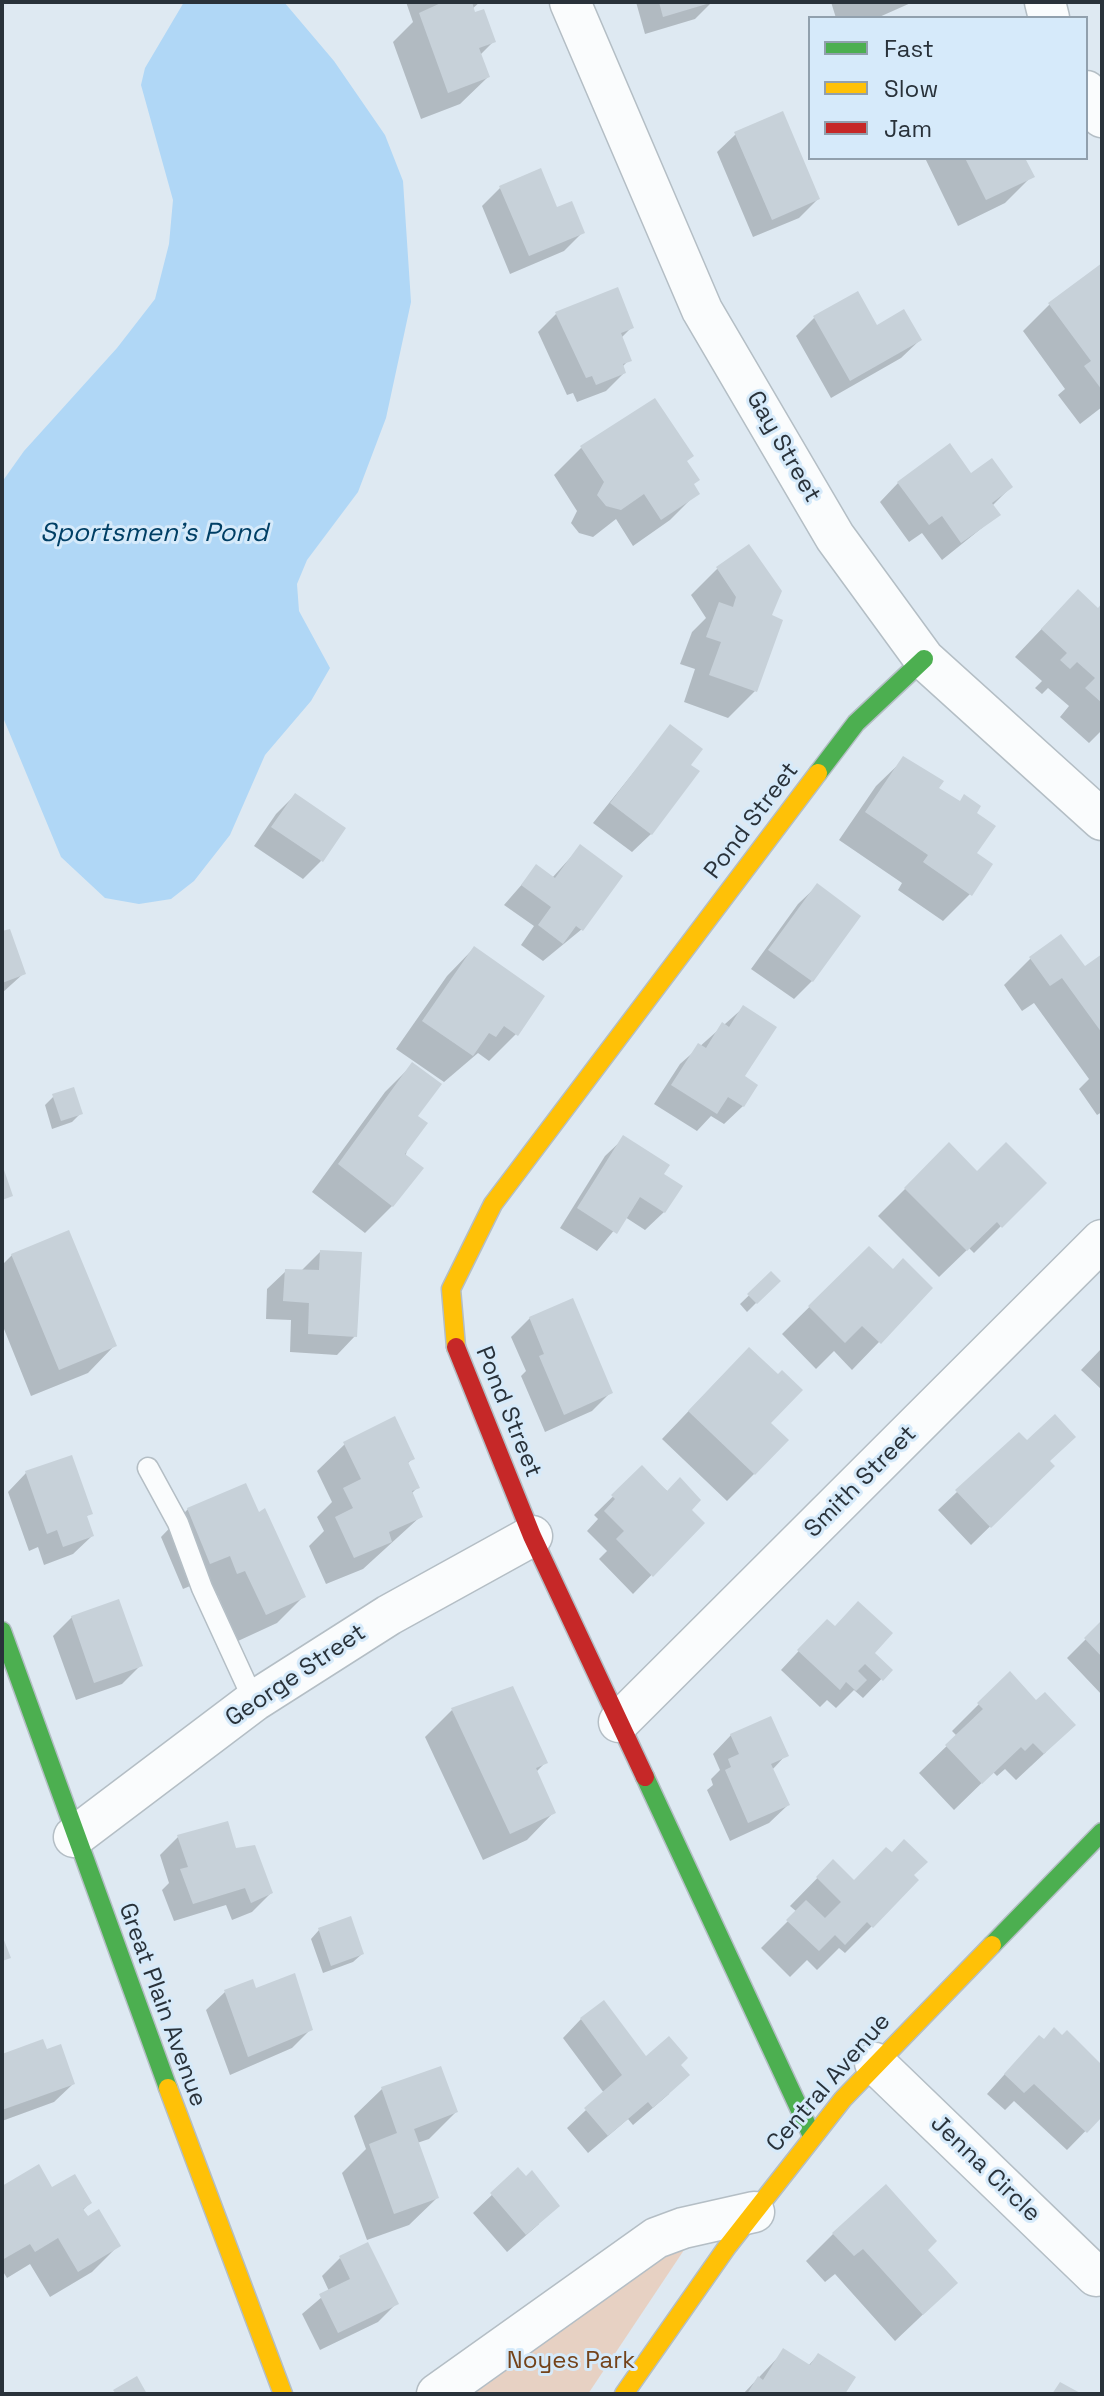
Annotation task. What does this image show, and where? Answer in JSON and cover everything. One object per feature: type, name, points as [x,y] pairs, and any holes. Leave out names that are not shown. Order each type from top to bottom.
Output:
[{"type":"street","name":"Gay Street","points":[[570,2],[702,310],[835,537],[924,659],[1102,820]]},
{"type":"street","points":[[1088,94],[1102,117]]},
{"type":"street","name":"Pond Street","points":[[812,2136],[532,1536],[454,1342],[451,1289],[493,1204],[856,723],[924,659]]},
{"type":"street","name":"Smith Street","points":[[619,1722],[1102,1240]]},
{"type":"street","name":"George Street","points":[[74,1837],[254,1701],[389,1615],[532,1536]]},
{"type":"street","name":"Great Plain Avenue","points":[[2,1631],[74,1837],[283,2394]]},
{"type":"street","name":"Central Avenue","points":[[624,2394],[812,2136],[875,2063],[1102,1832]]},
{"type":"street","name":"Jenna Circle","points":[[875,2063],[1096,2276]]},
{"type":"street","points":[[437,2394],[656,2238],[683,2228],[754,2212]]},
{"type":"lane","points":[[148,1468],[178,1523],[202,1588],[254,1701]]},
{"type":"green space","name":"Noyes Park","points":[[684,2250],[588,2394],[468,2394],[662,2254]]},
{"type":"water","name":"Sportsmen's Pond","points":[[184,2],[284,2],[334,61],[385,135],[403,181],[411,302],[386,418],[358,492],[307,560],[297,584],[299,611],[330,668],[311,701],[265,755],[230,835],[194,881],[171,899],[139,904],[105,898],[61,857],[2,715],[2,482],[24,451],[117,348],[155,299],[169,244],[173,200],[141,85],[145,68]]},
{"type":"building","points":[[443,2],[472,2],[475,12],[484,9],[496,42],[479,48],[490,77],[448,93],[419,13]]},
{"type":"building","points":[[659,2],[710,2],[710,3],[663,17]]},
{"type":"building","points":[[783,111],[820,199],[772,220],[734,132]]},
{"type":"building","points":[[966,160],[1026,160],[1035,177],[986,200]]},
{"type":"building","points":[[541,168],[557,207],[572,201],[585,233],[529,256],[499,186]]},
{"type":"building","points":[[1102,263],[1102,390],[1084,366],[1091,361],[1048,303]]},
{"type":"building","points":[[618,287],[634,328],[621,333],[632,361],[623,364],[626,373],[596,385],[592,376],[586,378],[555,312]]},
{"type":"building","points":[[858,291],[877,325],[904,309],[922,340],[850,381],[813,316]]},
{"type":"building","points":[[655,398],[694,456],[687,461],[700,480],[694,484],[700,494],[661,520],[644,494],[621,510],[606,506],[597,495],[604,482],[580,446]]},
{"type":"building","points":[[950,443],[971,473],[992,458],[1013,487],[992,503],[1001,515],[961,543],[942,516],[929,525],[897,482]]},
{"type":"building","points":[[749,544],[782,591],[772,615],[783,620],[757,692],[709,675],[721,642],[706,637],[719,602],[733,607],[736,597],[716,567]]},
{"type":"building","points":[[1078,589],[1098,608],[1102,603],[1102,703],[1085,688],[1095,678],[1077,662],[1070,669],[1060,660],[1067,653],[1041,629]]},
{"type":"building","points":[[670,724],[703,749],[691,765],[700,771],[652,835],[610,803]]},
{"type":"building","points":[[903,756],[944,781],[939,788],[960,801],[964,794],[981,806],[977,813],[996,826],[977,853],[993,864],[972,896],[923,862],[928,855],[865,812]]},
{"type":"building","points":[[295,793],[346,828],[323,862],[271,827]]},
{"type":"building","points":[[580,844],[623,876],[583,931],[576,926],[563,944],[538,925],[551,907],[521,885],[536,864],[555,878]]},
{"type":"building","points":[[817,883],[861,916],[813,982],[768,950]]},
{"type":"building","points":[[10,929],[26,974],[2,983],[2,931]]},
{"type":"building","points":[[1061,934],[1085,966],[1102,954],[1102,1033],[1062,978],[1050,986],[1029,957]]},
{"type":"building","points":[[474,946],[545,996],[518,1036],[504,1026],[496,1037],[489,1033],[473,1056],[422,1021]]},
{"type":"building","points":[[743,1005],[777,1027],[745,1076],[758,1085],[744,1107],[728,1097],[717,1114],[671,1085],[698,1043],[706,1048],[722,1022],[729,1027]]},
{"type":"building","points":[[412,1062],[442,1084],[418,1116],[428,1123],[405,1154],[424,1168],[393,1207],[338,1164]]},
{"type":"building","points":[[74,1087],[83,1114],[61,1121],[52,1094]]},
{"type":"building","points":[[623,1135],[670,1165],[664,1174],[683,1186],[665,1213],[640,1197],[617,1234],[577,1208]]},
{"type":"building","points":[[949,1142],[977,1171],[1006,1142],[1047,1183],[1002,1228],[997,1222],[967,1251],[904,1188]]},
{"type":"building","points":[[2,1164],[13,1196],[2,1200]]},
{"type":"building","points":[[69,1230],[117,1346],[59,1370],[11,1254]]},
{"type":"building","points":[[869,1246],[893,1269],[903,1258],[933,1288],[881,1344],[862,1326],[845,1343],[808,1306]]},
{"type":"building","points":[[320,1250],[362,1252],[357,1337],[308,1334],[309,1303],[283,1301],[285,1269],[319,1270]]},
{"type":"building","points":[[771,1271],[781,1281],[757,1304],[747,1294]]},
{"type":"building","points":[[573,1298],[613,1393],[564,1415],[539,1356],[544,1354],[529,1317]]},
{"type":"building","points":[[749,1347],[778,1374],[782,1370],[803,1390],[771,1423],[789,1440],[755,1475],[688,1411]]},
{"type":"building","points":[[1055,1414],[1076,1437],[1050,1461],[1055,1466],[991,1528],[955,1490],[1019,1432],[1027,1440]]},
{"type":"building","points":[[395,1416],[415,1459],[408,1462],[420,1488],[412,1491],[423,1517],[389,1532],[392,1542],[354,1558],[335,1517],[353,1508],[343,1488],[361,1479],[343,1442]]},
{"type":"building","points":[[72,1455],[93,1514],[87,1516],[94,1536],[63,1547],[57,1530],[47,1534],[25,1471]]},
{"type":"building","points":[[642,1465],[667,1491],[680,1477],[701,1500],[692,1510],[705,1523],[653,1577],[616,1539],[624,1531],[604,1511],[615,1499],[611,1495]]},
{"type":"building","points":[[246,1483],[259,1512],[265,1508],[306,1597],[266,1615],[245,1571],[237,1574],[230,1556],[210,1564],[187,1508]]},
{"type":"building","points":[[119,1599],[143,1666],[94,1683],[71,1616]]},
{"type":"building","points":[[858,1601],[893,1633],[875,1653],[893,1670],[883,1681],[865,1664],[858,1671],[867,1680],[856,1691],[846,1682],[840,1690],[797,1650],[827,1619],[835,1626]]},
{"type":"building","points":[[1102,1620],[1102,1657],[1084,1638]]},
{"type":"building","points":[[1010,1671],[1036,1700],[1045,1692],[1076,1725],[1044,1754],[1033,1743],[1025,1751],[1021,1747],[982,1784],[945,1745],[983,1709],[977,1703]]},
{"type":"building","points":[[513,1686],[548,1763],[536,1768],[556,1813],[510,1834],[451,1708]]},
{"type":"building","points":[[771,1716],[789,1756],[771,1764],[790,1805],[748,1823],[725,1770],[731,1767],[728,1759],[739,1754],[730,1734]]},
{"type":"building","points":[[228,1821],[236,1848],[255,1845],[273,1893],[251,1903],[245,1888],[193,1904],[180,1869],[188,1867],[177,1835]]},
{"type":"building","points":[[904,1839],[928,1862],[914,1875],[919,1880],[873,1928],[867,1922],[845,1945],[835,1935],[819,1951],[786,1920],[806,1900],[825,1918],[841,1902],[816,1877],[833,1859],[854,1880],[886,1847],[892,1852]]},
{"type":"building","points":[[351,1916],[364,1954],[331,1966],[318,1928]]},
{"type":"building","points":[[2,1935],[11,1958],[2,1961]]},
{"type":"building","points":[[295,1973],[313,2030],[248,2057],[224,1990],[253,1979],[256,1988]]},
{"type":"building","points":[[604,2000],[646,2056],[669,2036],[688,2058],[681,2065],[690,2075],[653,2108],[648,2102],[608,2136],[584,2108],[622,2075],[580,2018]]},
{"type":"building","points":[[1054,2027],[1062,2035],[1067,2030],[1102,2065],[1102,2117],[1087,2133],[1034,2084],[1024,2093],[1004,2074],[1039,2035],[1044,2039]]},
{"type":"building","points":[[43,2039],[47,2049],[61,2044],[75,2084],[2,2110],[2,2054]]},
{"type":"building","points":[[441,2066],[458,2112],[414,2129],[439,2198],[394,2214],[369,2144],[397,2133],[381,2087]]},
{"type":"building","points":[[39,2164],[52,2187],[75,2174],[92,2203],[83,2209],[88,2216],[99,2209],[121,2246],[78,2272],[58,2238],[35,2252],[30,2244],[2,2260],[2,2186]]},
{"type":"building","points":[[518,2167],[526,2176],[532,2170],[560,2206],[526,2235],[490,2193]]},
{"type":"building","points":[[886,2184],[937,2241],[928,2250],[958,2283],[923,2315],[863,2249],[854,2256],[832,2233]]},
{"type":"building","points":[[368,2242],[399,2304],[338,2333],[319,2294],[350,2279],[339,2256]]},
{"type":"building","points":[[783,2348],[810,2365],[818,2353],[856,2377],[845,2394],[747,2394],[758,2376],[763,2380]]},
{"type":"building","points":[[137,2376],[147,2394],[116,2394],[113,2390]]},
{"type":"building","points":[[1060,2382],[1082,2394],[1052,2394]]},
{"type":"traffic: fast","points":[[818,773],[856,723],[924,659]]},
{"type":"traffic: fast","points":[[2,1631],[168,2088]]},
{"type":"traffic: fast","points":[[645,1777],[812,2136]]},
{"type":"traffic: fast","points":[[992,1945],[1102,1832]]},
{"type":"traffic: slow","points":[[456,1347],[451,1289],[493,1204],[818,773]]},
{"type":"traffic: slow","points":[[624,2394],[727,2247],[843,2099],[992,1945]]},
{"type":"traffic: slow","points":[[168,2088],[283,2394]]},
{"type":"traffic: jam","points":[[456,1347],[532,1536],[645,1777]]}]
